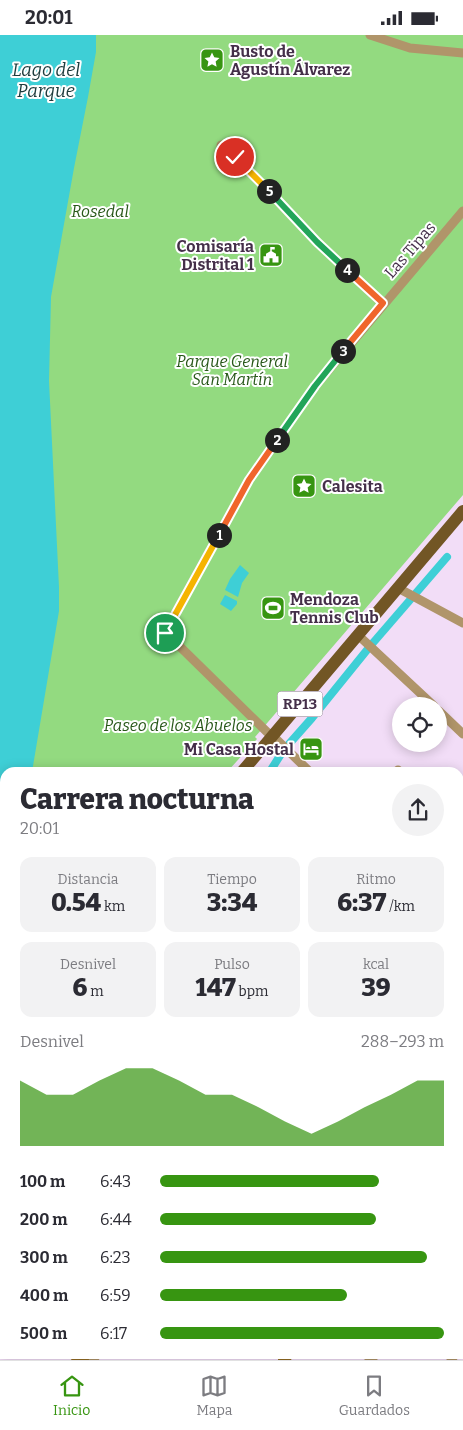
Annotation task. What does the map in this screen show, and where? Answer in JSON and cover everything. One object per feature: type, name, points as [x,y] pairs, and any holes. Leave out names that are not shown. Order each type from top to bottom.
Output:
[{"type":"main road","name":"RP13","points":[[247,767],[463,511]]},
{"type":"street","points":[[370,35],[410,48],[463,53]]},
{"type":"street","points":[[221,145],[246,167],[317,242],[383,303]]},
{"type":"street","name":"Las Tipas","points":[[273,736],[267,733],[165,633],[249,480],[315,386],[383,303],[463,211]]},
{"type":"street","points":[[398,588],[463,623]]},
{"type":"street","points":[[359,636],[424,697]]},
{"type":"street","points":[[447,719],[463,734]]},
{"type":"street","points":[[273,736],[305,767]]},
{"type":"green space","name":"Parque General San Martín","points":[[0,35],[463,35],[463,495],[255,737],[257,739],[232,767],[0,767]]},
{"type":"water","name":"Lago del Parque","points":[[0,35],[96,35],[96,52],[51,297],[49,381],[59,611],[33,767],[0,767]]},
{"type":"water","points":[[240,565],[249,573],[242,583],[238,597],[225,590]]},
{"type":"water","points":[[225,595],[237,601],[237,604],[231,611],[220,604]]},
{"type":"waterway","points":[[416,593],[447,557]]},
{"type":"waterway","points":[[372,644],[410,600]]},
{"type":"waterway","points":[[289,744],[367,650]]},
{"type":"waterway","points":[[273,767],[281,754]]},
{"type":"place","name":"Busto de Agustín Álvarez","points":[[212,60]]},
{"type":"place","name":"Comisaría Distrital 1","points":[[271,255]]},
{"type":"place","name":"Calesita","points":[[304,486]]},
{"type":"place","name":"Mendoza Tennis Club","points":[[273,608]]},
{"type":"place","name":"Mi Casa Hostal","points":[[311,749]]},
{"type":"route","points":[[165,633],[249,480],[315,386],[383,303],[317,242],[235,157]]},
{"type":"park label","name":"Rosedal","points":[[100,211]]},
{"type":"park label","name":"Paseo de los Abuelos","points":[[178,725]]}]
